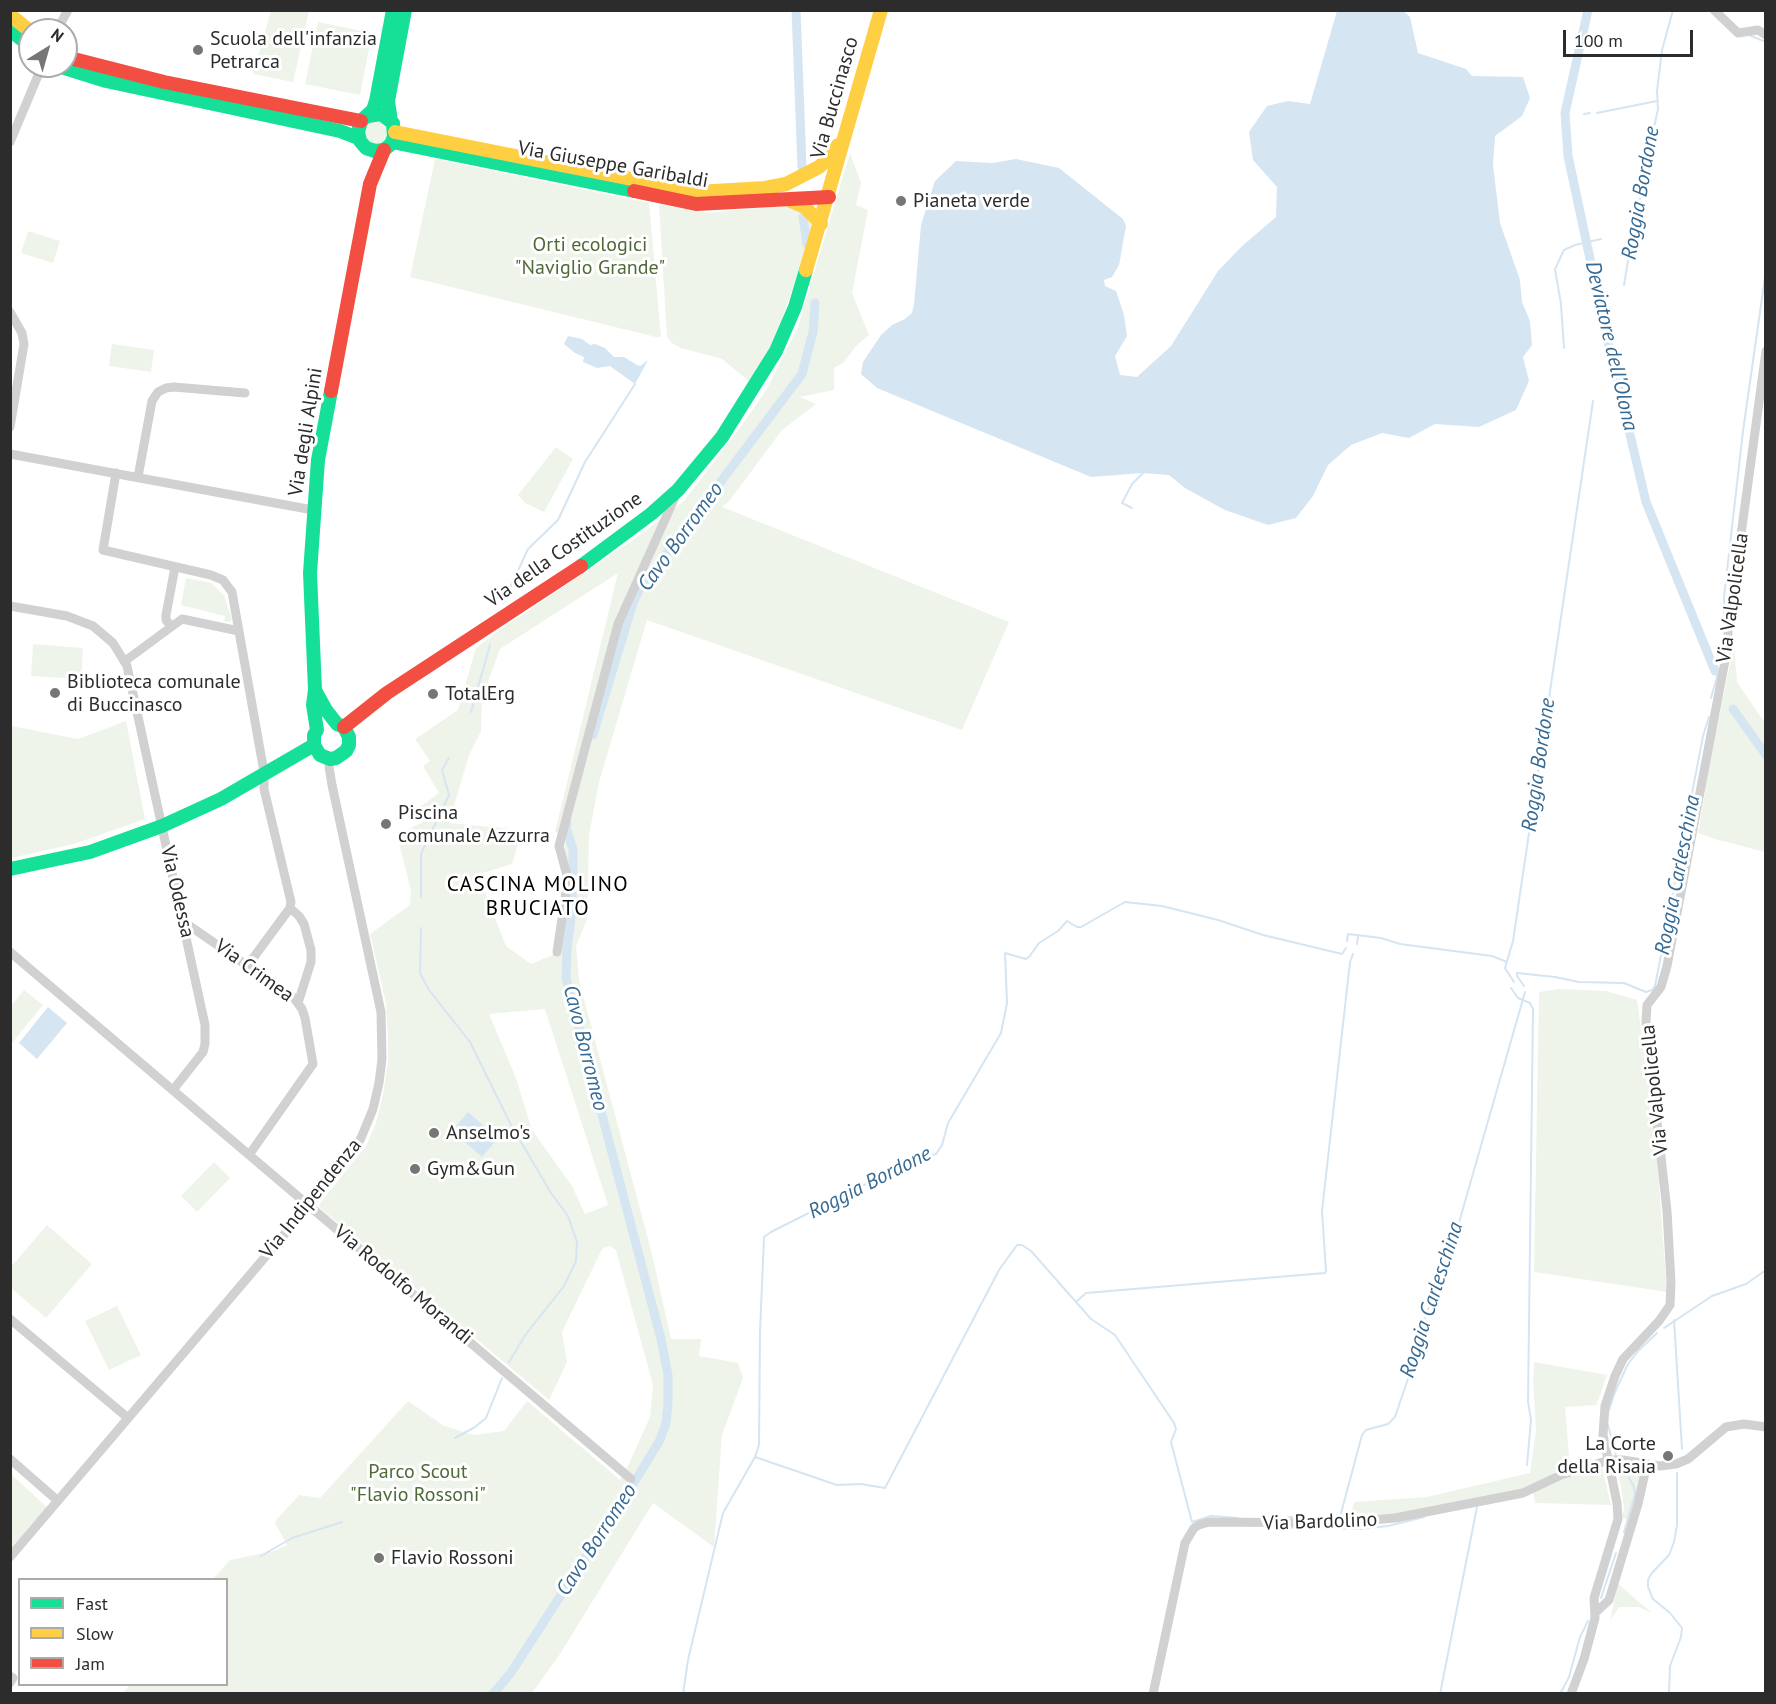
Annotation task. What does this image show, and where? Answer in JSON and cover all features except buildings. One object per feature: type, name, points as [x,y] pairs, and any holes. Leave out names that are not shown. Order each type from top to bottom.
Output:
[{"type":"street","points":[[362,143],[358,129],[376,101],[393,10]]},
{"type":"street","name":"Via degli Alpini","points":[[317,730],[313,705],[315,690],[310,573],[318,460],[370,184],[390,136],[388,101],[405,10]]},
{"type":"street","name":"Via Buccinasco","points":[[830,191],[843,138],[881,10]]},
{"type":"street","points":[[1714,10],[1738,33],[1758,30],[1766,35]]},
{"type":"street","points":[[78,60],[164,82],[364,119],[381,114],[390,136],[375,151],[340,131],[106,81],[78,72]]},
{"type":"street","points":[[10,142],[12,131],[36,78]]},
{"type":"street","name":"Via Giuseppe Garibaldi","points":[[390,136],[680,190],[710,192],[765,188],[797,180]]},
{"type":"street","name":"Via Giuseppe Garibaldi","points":[[390,136],[696,204],[786,199],[830,191]]},
{"type":"street","points":[[797,180],[819,167],[831,156],[843,138]]},
{"type":"street","name":"Via degli Alpini","points":[[362,143],[369,159],[370,184]]},
{"type":"street","points":[[797,180],[816,177],[823,179],[830,191]]},
{"type":"street","name":"Via della Costituzione","points":[[340,725],[598,555],[678,490],[722,437],[776,351],[795,308],[830,191]]},
{"type":"street","points":[[786,199],[806,207],[821,224]]},
{"type":"street","points":[[10,312],[22,333],[24,344],[10,427]]},
{"type":"street","name":"Via Valpolicella","points":[[1609,1460],[1603,1435],[1603,1420],[1614,1376],[1623,1359],[1659,1321],[1670,1305],[1667,1211],[1646,1022],[1647,1011],[1649,1000],[1661,987],[1667,966],[1728,645],[1728,630],[1766,351]]},
{"type":"street","points":[[138,477],[152,401],[158,392],[174,387],[245,393]]},
{"type":"street","points":[[10,454],[313,510]]},
{"type":"street","points":[[116,473],[102,550],[217,577],[223,580],[232,592],[264,772],[264,789],[291,902],[290,908],[248,965]]},
{"type":"street","points":[[556,952],[568,879],[558,846],[618,624],[678,490]]},
{"type":"street","points":[[171,626],[166,620],[166,615],[175,567]]},
{"type":"street","points":[[10,606],[67,616],[93,626],[113,643],[125,661],[182,619],[239,631]]},
{"type":"street","name":"Via Odessa","points":[[125,661],[204,1014],[206,1035],[202,1052],[173,1090]]},
{"type":"street","points":[[315,690],[321,703],[340,725],[349,737],[349,745],[341,756],[330,759],[320,755],[314,745],[314,735],[317,730],[325,724],[340,725]]},
{"type":"street","points":[[10,870],[90,852],[162,826],[221,799],[314,745]]},
{"type":"street","name":"Via Indipendenza","points":[[10,1557],[351,1156],[373,1109],[382,1059],[381,1012],[331,782],[330,759]]},
{"type":"street","points":[[290,908],[304,924],[311,950],[311,962],[298,1003]]},
{"type":"street","name":"Via Crimea","points":[[184,921],[298,1003],[305,1018],[313,1064],[249,1155]]},
{"type":"street","name":"Via Rodolfo Morandi","points":[[10,952],[631,1479]]},
{"type":"street","points":[[10,1319],[128,1418]]},
{"type":"street","name":"Via Bardolino","points":[[1153,1694],[1185,1544],[1194,1528],[1199,1525],[1209,1522],[1261,1524],[1377,1521],[1523,1493],[1561,1474],[1609,1460],[1660,1466],[1676,1464],[1688,1459],[1726,1427],[1744,1424],[1766,1427]]},
{"type":"street","points":[[10,1459],[58,1501]]},
{"type":"street","points":[[1571,1694],[1584,1659],[1595,1613],[1594,1598],[1618,1519],[1609,1460]]},
{"type":"street","points":[[1595,1613],[1609,1600],[1638,1504],[1647,1464]]},
{"type":"street","points":[[10,1676],[13,1677],[10,1683]]},
{"type":"green space","points":[[271,11],[309,11],[293,82],[253,74]]},
{"type":"green space","points":[[318,22],[372,33],[360,95],[305,84]]},
{"type":"green space","points":[[375,119],[386,122],[389,138],[380,145],[368,142],[364,135],[367,123]]},
{"type":"green space","name":"Parco Scout \"Flavio Rossoni\"","points":[[850,153],[861,183],[856,205],[868,210],[852,293],[869,335],[857,345],[843,363],[834,368],[834,390],[800,397],[816,404],[782,430],[730,500],[722,507],[1009,622],[962,730],[647,620],[599,782],[589,836],[587,919],[576,946],[579,980],[652,1254],[671,1339],[701,1339],[699,1356],[738,1363],[743,1378],[722,1435],[714,1547],[653,1503],[560,1654],[532,1693],[122,1694],[129,1686],[228,1686],[228,1578],[214,1578],[230,1560],[274,1551],[287,1545],[275,1523],[277,1519],[299,1495],[320,1498],[408,1401],[444,1426],[474,1435],[504,1431],[527,1401],[620,1480],[627,1468],[650,1417],[653,1385],[616,1250],[610,1246],[602,1249],[562,1332],[567,1362],[549,1400],[319,1207],[366,1146],[376,1123],[383,1094],[388,1062],[386,1003],[370,934],[410,905],[411,891],[397,835],[427,820],[420,807],[439,793],[423,766],[430,761],[415,739],[458,710],[476,648],[633,540],[684,501],[767,389],[798,327]],"holes":[[[618,573],[555,832],[562,834],[566,855],[560,952],[531,964],[506,946],[482,884],[483,873],[512,864],[522,830],[449,823],[469,755],[481,731],[482,698],[500,649]],[[545,1009],[608,1205],[585,1214],[572,1186],[532,1130],[516,1078],[489,1014]]]},
{"type":"green space","name":"Orti ecologici \"Naviglio Grande\"","points":[[435,159],[649,203],[661,337],[410,277]]},
{"type":"green space","points":[[659,204],[708,213],[790,205],[804,214],[814,229],[772,347],[750,382],[722,359],[681,348],[667,337]]},
{"type":"green space","points":[[28,231],[60,241],[53,263],[21,253]]},
{"type":"green space","points":[[112,344],[154,350],[151,372],[109,366]]},
{"type":"green space","points":[[556,447],[573,459],[544,512],[525,503],[518,495]]},
{"type":"green space","points":[[186,578],[211,583],[224,595],[232,619],[230,622],[224,621],[225,616],[181,605]]},
{"type":"green space","points":[[33,644],[83,648],[81,679],[31,676]]},
{"type":"green space","points":[[1734,645],[1737,682],[1765,723],[1765,852],[1698,833]]},
{"type":"green space","points":[[126,721],[145,819],[74,844],[11,858],[11,726],[78,739]]},
{"type":"green space","points":[[1559,989],[1606,991],[1637,1000],[1656,1145],[1667,1292],[1534,1272],[1539,992]]},
{"type":"green space","points":[[24,990],[43,1005],[12,1043],[10,1041],[11,1006]]},
{"type":"green space","points":[[214,1162],[230,1178],[197,1212],[181,1196]]},
{"type":"green space","points":[[47,1225],[92,1264],[46,1318],[11,1288],[10,1268]]},
{"type":"green space","points":[[117,1306],[141,1355],[109,1370],[85,1321]]},
{"type":"green space","points":[[1534,1362],[1607,1375],[1597,1405],[1565,1407],[1570,1468],[1557,1471],[1530,1488],[1393,1515],[1350,1518],[1354,1502],[1427,1497],[1530,1473],[1536,1429]]},
{"type":"green space","points":[[1621,1463],[1644,1470],[1629,1520],[1622,1518],[1624,1507],[1618,1469]]},
{"type":"green space","points":[[1602,1467],[1611,1505],[1535,1503],[1533,1491],[1554,1481]]},
{"type":"green space","points":[[11,1474],[50,1510],[11,1557]]},
{"type":"green space","points":[[1618,1584],[1652,1613],[1639,1607],[1619,1607],[1610,1621]]},
{"type":"water","points":[[1337,11],[1403,11],[1410,17],[1418,53],[1466,69],[1472,76],[1523,77],[1530,98],[1522,116],[1495,136],[1493,165],[1500,223],[1520,280],[1522,302],[1530,321],[1532,345],[1523,357],[1529,381],[1516,410],[1479,427],[1435,424],[1409,438],[1382,433],[1351,445],[1328,465],[1313,496],[1296,518],[1268,525],[1225,510],[1185,488],[1169,475],[1142,473],[1091,477],[877,388],[861,374],[863,362],[881,335],[912,313],[921,225],[935,181],[956,161],[992,163],[1016,159],[1059,168],[1123,219],[1126,226],[1119,265],[1112,277],[1104,280],[1105,286],[1116,291],[1124,315],[1127,336],[1115,356],[1120,375],[1137,377],[1171,346],[1218,271],[1241,247],[1276,217],[1277,187],[1253,160],[1249,132],[1267,106],[1288,101],[1310,104]]},
{"type":"water","points":[[568,336],[605,348],[614,357],[624,357],[640,366],[648,360],[635,384],[610,366],[597,368],[583,362],[584,357],[564,344]]},
{"type":"water","points":[[48,1007],[67,1023],[37,1059],[19,1043]]},
{"type":"water","points":[[468,1112],[498,1138],[482,1157],[452,1131]]},
{"type":"waterway","name":"Cavo Borromeo","points":[[796,10],[802,167]]},
{"type":"waterway","name":"Deviatore dell'Olona","points":[[1588,10],[1565,113],[1568,156],[1607,338],[1646,502],[1715,671]]},
{"type":"waterway","name":"Roggia Bordone","points":[[1624,285],[1642,189],[1648,140],[1658,109],[1657,91],[1662,50],[1673,10]]},
{"type":"waterway","name":"Roggia Carleschina","points":[[1751,36],[1766,42]]},
{"type":"waterway","name":"Roggia Bordone","points":[[1597,113],[1657,101]]},
{"type":"waterway","name":"Roggia Bordone","points":[[1584,114],[1590,113]]},
{"type":"waterway","name":"Cavo Borromeo","points":[[803,217],[807,244]]},
{"type":"waterway","name":"Roggia Bordone","points":[[1564,348],[1561,304],[1555,269],[1564,250],[1601,239]]},
{"type":"waterway","name":"Roggia Carleschina","points":[[1724,628],[1724,597],[1743,431],[1766,270]]},
{"type":"waterway","name":"Cavo Borromeo","points":[[593,735],[639,590],[802,374],[813,332],[815,303]]},
{"type":"waterway","points":[[503,603],[528,549],[558,520],[585,462],[635,384]]},
{"type":"waterway","name":"Roggia Bordone","points":[[1514,982],[1505,968],[1513,941],[1593,401]]},
{"type":"waterway","points":[[1132,508],[1122,503],[1132,484],[1143,473]]},
{"type":"waterway","points":[[471,712],[490,645]]},
{"type":"waterway","name":"Roggia Carleschina","points":[[1711,698],[1719,670]]},
{"type":"waterway","name":"Deviatore dell'Olona","points":[[1733,709],[1766,755]]},
{"type":"waterway","name":"Roggia Carleschina","points":[[1524,986],[1517,973],[1579,982],[1624,983],[1646,992],[1655,986],[1703,736],[1709,717]]},
{"type":"waterway","points":[[421,897],[421,854],[449,795],[442,770],[449,758]]},
{"type":"waterway","name":"Cavo Borromeo","points":[[493,1694],[510,1674],[660,1440],[666,1423],[668,1404],[668,1375],[661,1339],[566,978],[573,875],[573,849],[566,828],[567,823]]},
{"type":"waterway","name":"Roggia Bordone","points":[[683,1694],[688,1660],[723,1513],[755,1457],[759,1445],[764,1237],[912,1161],[936,1154],[942,1145],[948,1123],[1001,1033],[1007,1003],[1005,953],[1026,959],[1039,943],[1058,931],[1067,921],[1081,927],[1125,902],[1162,906],[1218,920],[1263,935],[1342,954],[1346,948]]},
{"type":"waterway","points":[[421,928],[420,973],[429,990],[470,1042],[511,1125],[551,1193],[568,1216],[577,1242],[576,1261],[564,1286],[526,1334],[509,1362]]},
{"type":"waterway","name":"Roggia Bordone","points":[[1347,941],[1348,934],[1381,938],[1400,944],[1492,956],[1507,962]]},
{"type":"waterway","points":[[1357,944],[1358,936]]},
{"type":"waterway","points":[[1076,1302],[1086,1293],[1325,1273],[1322,1211],[1350,962],[1353,954]]},
{"type":"waterway","points":[[1511,988],[1518,998],[1530,1003],[1533,1009],[1528,1402],[1531,1420],[1527,1465]]},
{"type":"waterway","name":"Roggia Carleschina","points":[[1265,1517],[1340,1517],[1362,1435],[1366,1430],[1388,1424],[1395,1417],[1413,1364],[1426,1314],[1448,1261],[1525,992]]},
{"type":"waterway","points":[[755,1457],[837,1485],[861,1484],[885,1488],[999,1270],[1017,1245],[1022,1245],[1031,1251],[1091,1319],[1115,1335],[1174,1423],[1176,1429],[1171,1442],[1192,1522],[1211,1516],[1238,1518]]},
{"type":"waterway","points":[[1664,1328],[1712,1296],[1746,1284],[1766,1270]]},
{"type":"waterway","points":[[1674,1320],[1682,1449]]},
{"type":"waterway","points":[[1609,1410],[1628,1364],[1657,1333]]},
{"type":"waterway","points":[[455,1438],[486,1418],[502,1378]]},
{"type":"waterway","points":[[1608,1425],[1616,1456]]},
{"type":"waterway","points":[[1623,1466],[1634,1487],[1635,1494],[1624,1532]]},
{"type":"waterway","points":[[1669,1694],[1670,1666],[1682,1628],[1670,1613],[1653,1599],[1648,1580],[1669,1555],[1674,1542],[1677,1525],[1677,1473]]},
{"type":"waterway","name":"Roggia Carleschina","points":[[1440,1694],[1477,1507]]},
{"type":"waterway","name":"Roggia Carleschina","points":[[1266,1527],[1360,1529],[1388,1526],[1424,1517]]},
{"type":"waterway","points":[[261,1556],[292,1538],[342,1522]]},
{"type":"waterway","points":[[1601,1598],[1616,1553]]},
{"type":"waterway","points":[[1560,1694],[1569,1677],[1580,1637],[1588,1621]]},
{"type":"traffic: fast","points":[[368,116],[381,114],[393,123],[394,137],[391,144],[384,150],[375,151],[366,148],[360,141],[358,132],[361,121],[373,110],[376,101],[393,10]]},
{"type":"traffic: fast","points":[[391,121],[388,101],[405,10]]},
{"type":"traffic: fast","points":[[10,30],[18,36]]},
{"type":"traffic: fast","points":[[78,72],[106,81],[340,131],[358,138]]},
{"type":"traffic: fast","points":[[392,142],[634,191]]},
{"type":"traffic: fast","points":[[581,566],[651,514],[678,490],[722,437],[776,351],[795,307],[806,270]]},
{"type":"traffic: fast","points":[[315,690],[326,710],[337,724],[344,727],[349,737],[346,751],[336,758],[330,759],[320,755],[314,745],[314,735],[317,730],[313,705],[315,690],[310,573],[318,460],[331,391]]},
{"type":"traffic: fast","points":[[10,869],[90,852],[162,826],[221,799],[314,745]]},
{"type":"traffic: slow","points":[[806,270],[881,10]]},
{"type":"traffic: slow","points":[[10,15],[18,21]]},
{"type":"traffic: slow","points":[[395,132],[697,192],[765,188],[786,184],[819,167],[831,156],[838,145]]},
{"type":"traffic: slow","points":[[791,201],[805,207],[821,224]]},
{"type":"traffic: jam","points":[[78,60],[164,82],[361,121]]},
{"type":"traffic: jam","points":[[331,391],[370,184],[384,150]]},
{"type":"traffic: jam","points":[[634,191],[696,204],[829,197]]},
{"type":"traffic: jam","points":[[344,727],[387,693],[581,566]]},
{"type":"place","name":"Scuola dell'infanzia Petrarca","points":[[198,50]]},
{"type":"place","name":"Pianeta verde","points":[[901,201]]},
{"type":"place","name":"Biblioteca comunale di Buccinasco","points":[[55,693]]},
{"type":"place","name":"TotalErg","points":[[433,694]]},
{"type":"place","name":"Piscina comunale Azzurra","points":[[386,824]]},
{"type":"place","name":"Anselmo's","points":[[434,1133]]},
{"type":"place","name":"Gym&Gun","points":[[415,1169]]},
{"type":"place","name":"La Corte della Risaia","points":[[1668,1456]]},
{"type":"place","name":"Flavio Rossoni","points":[[379,1558]]},
{"type":"district","name":"CASCINA MOLINO BRUCIATO","points":[[538,897]]}]
